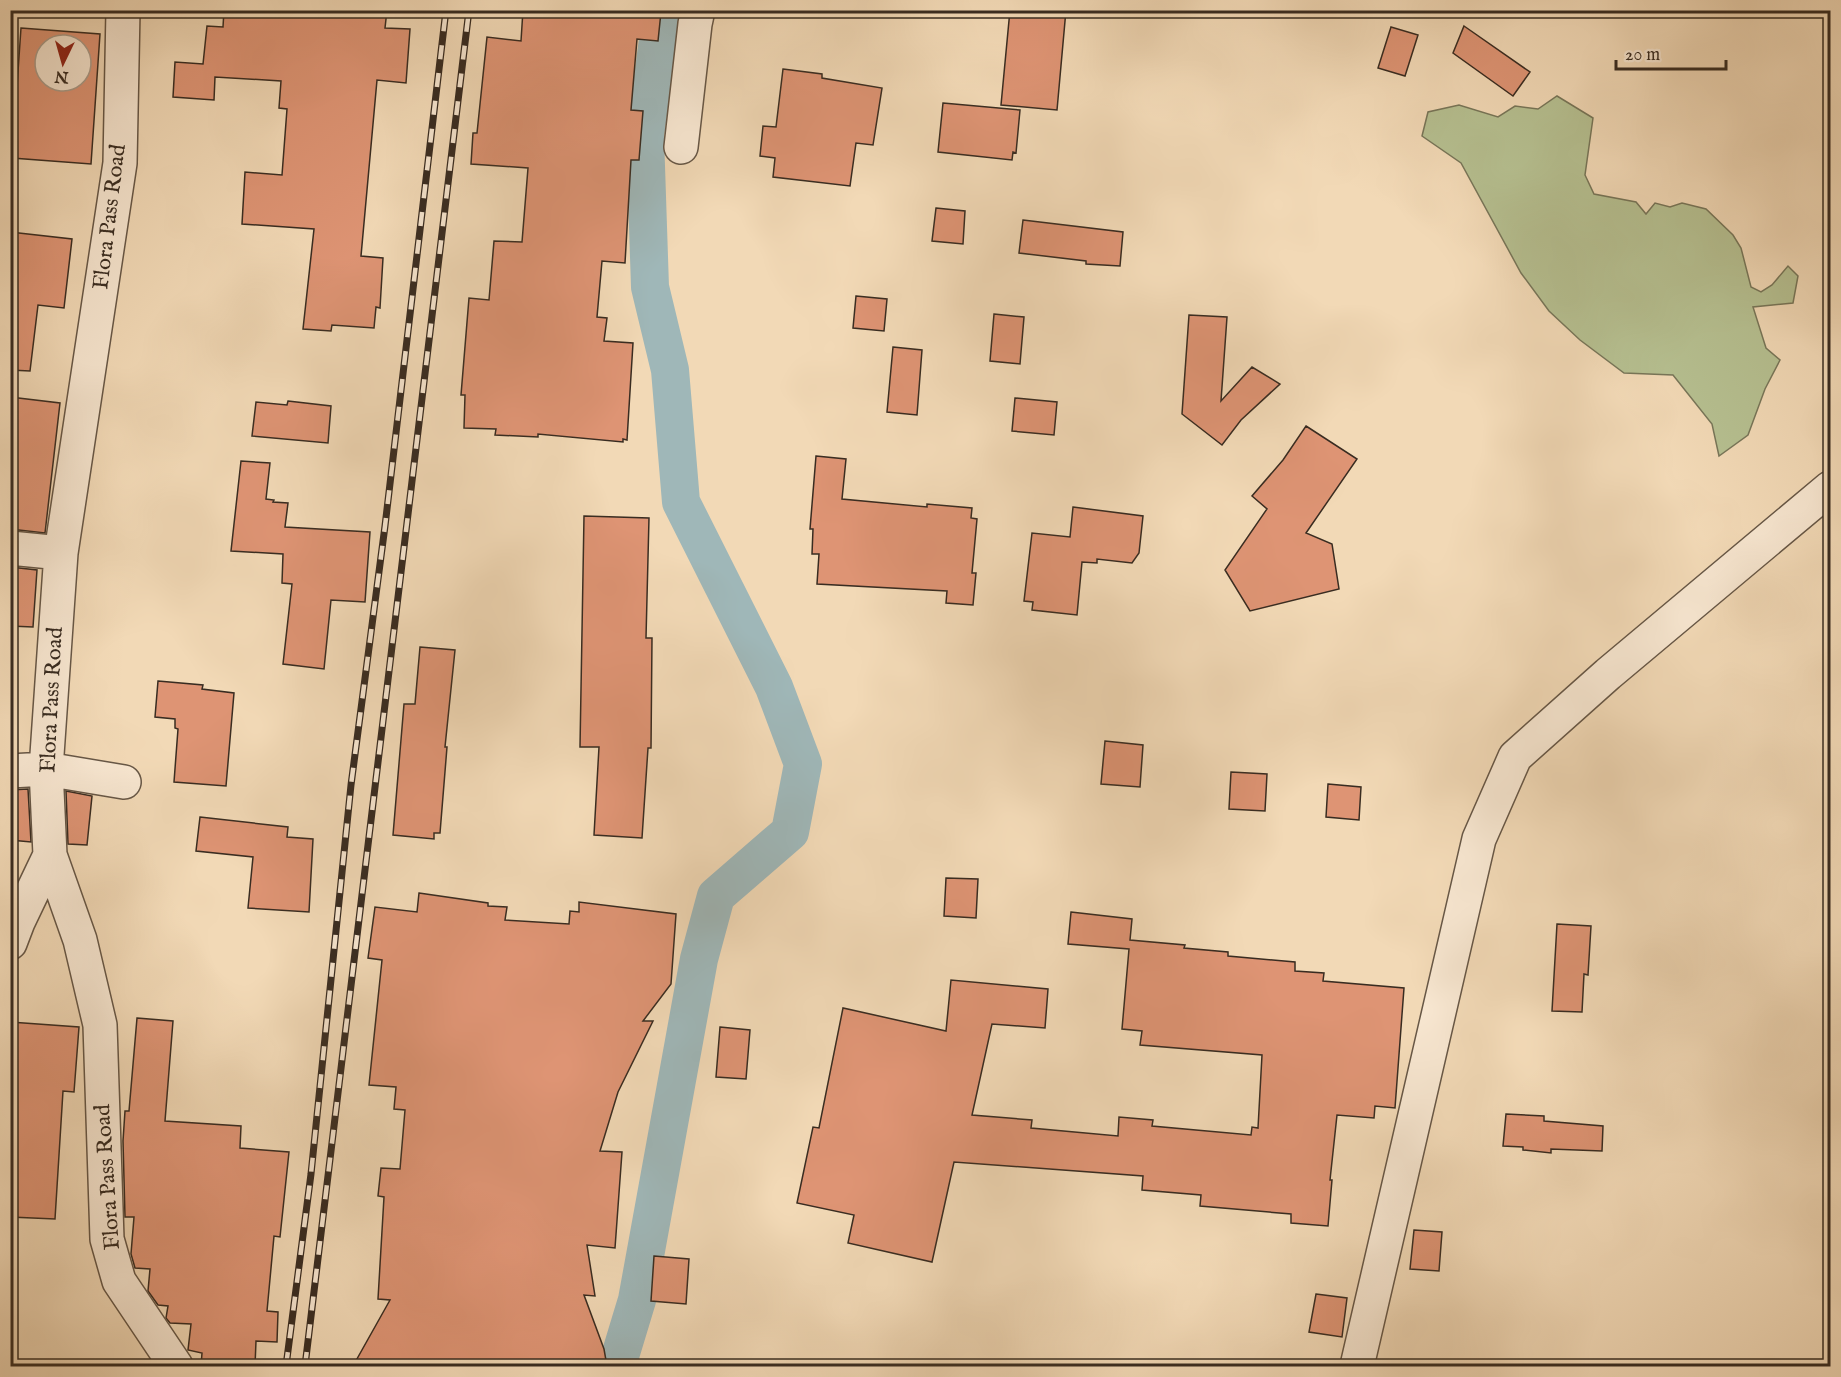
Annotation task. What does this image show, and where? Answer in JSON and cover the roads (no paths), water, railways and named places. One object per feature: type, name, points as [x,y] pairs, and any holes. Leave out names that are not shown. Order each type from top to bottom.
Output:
[{"type":"street","name":"Flora Pass Road","points":[[123,10],[120,163],[61,553],[46,769],[50,855],[80,940],[100,1025],[107,1239],[119,1281],[176,1366]]},
{"type":"street","points":[[681,147],[694,24],[698,10]]},
{"type":"street","points":[[1357,1366],[1479,839],[1515,757],[1608,674],[1830,488]]},
{"type":"street","points":[[10,548],[61,553]]},
{"type":"street","points":[[10,771],[46,769],[124,782]]},
{"type":"street","points":[[10,943],[50,855]]},
{"type":"waterway","points":[[617,1366],[637,1300],[699,959],[716,896],[790,832],[803,764],[774,687],[681,502],[670,370],[650,287],[645,136],[662,10]]},
{"type":"railway","points":[[286,1366],[311,1174],[351,785],[385,526],[446,10]]},
{"type":"railway","points":[[305,1366],[469,10]]}]
